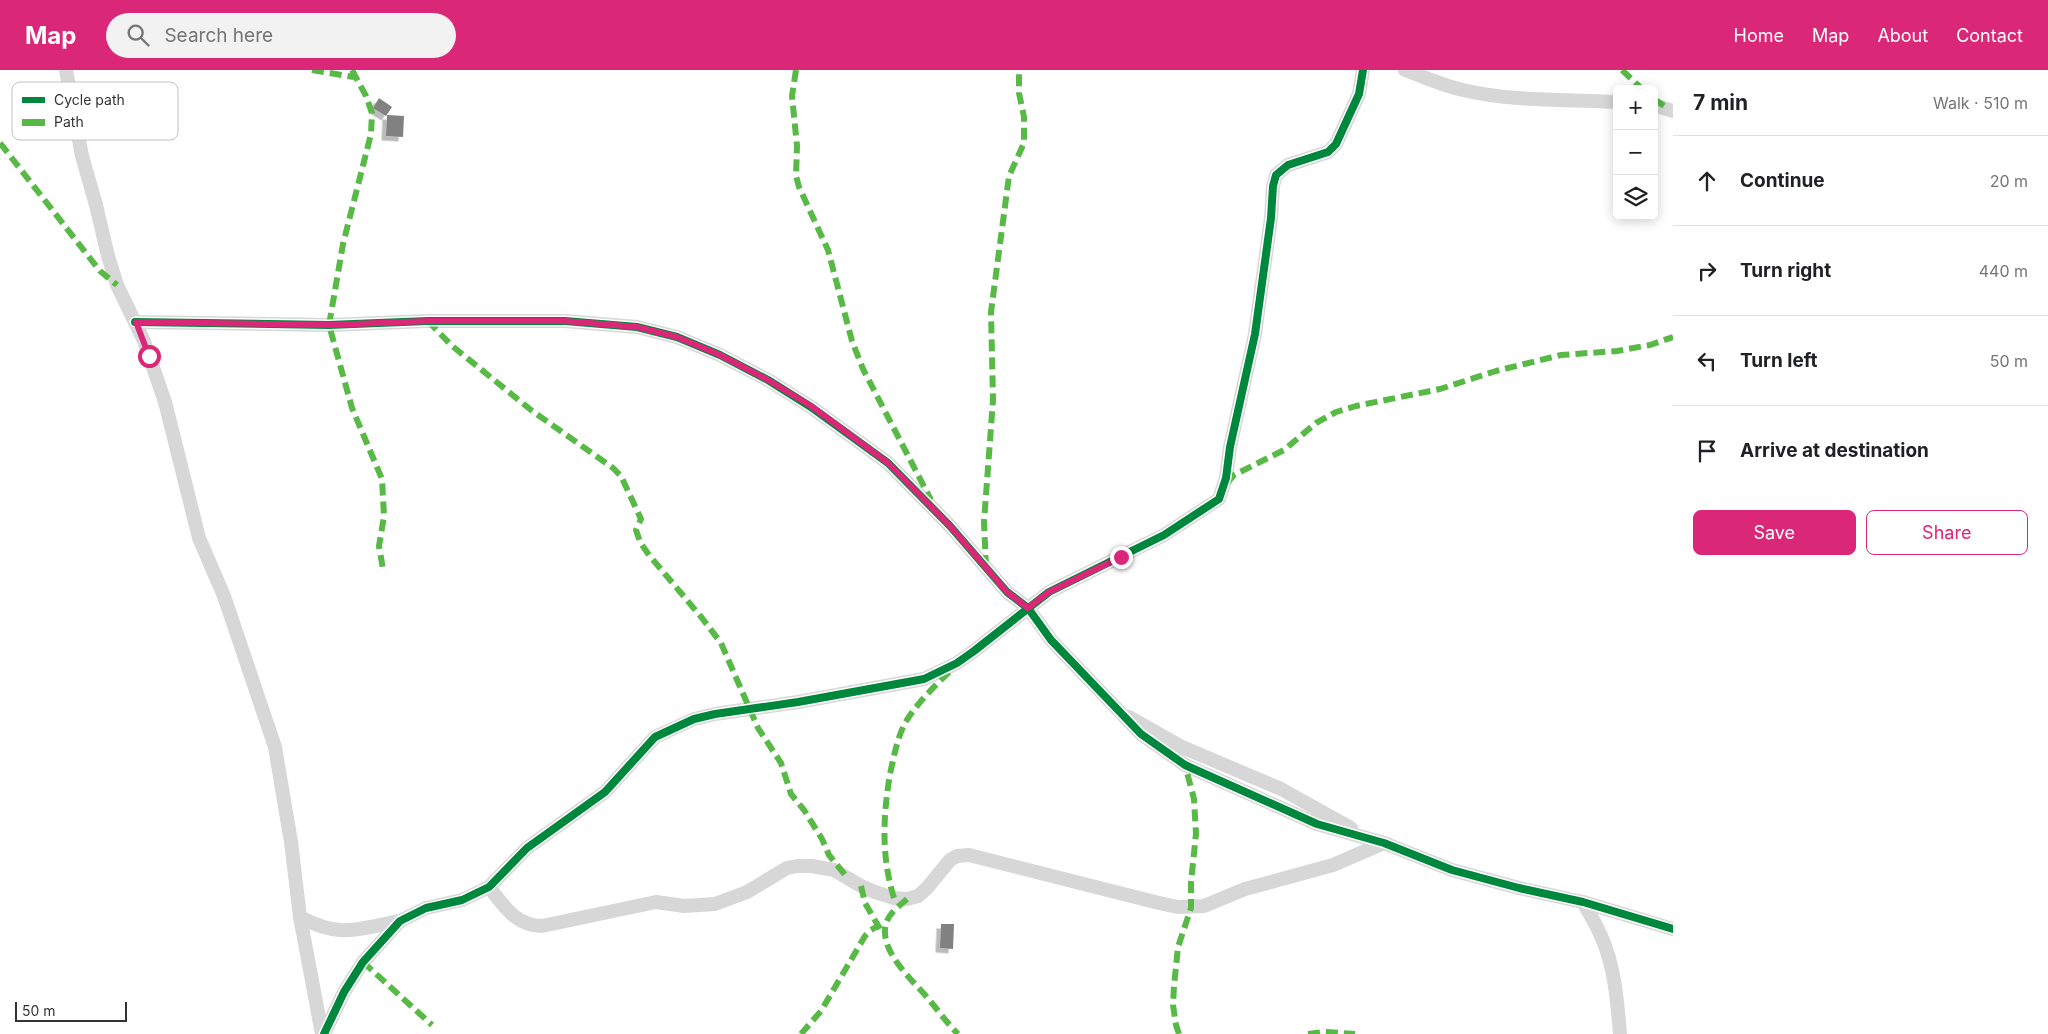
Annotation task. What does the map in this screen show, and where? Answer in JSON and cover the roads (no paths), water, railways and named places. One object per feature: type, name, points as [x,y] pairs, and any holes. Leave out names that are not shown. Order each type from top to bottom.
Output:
[{"type":"street","points":[[300,917],[316,926],[348,932],[400,921],[426,908],[462,900],[489,887],[527,848],[604,792],[655,737],[665,731],[694,719],[715,714],[788,704],[924,679],[963,659],[1049,592],[1164,535],[1219,499],[1226,478],[1230,448],[1256,334],[1271,218],[1272,186],[1276,175],[1288,164],[1328,152],[1336,144],[1359,94],[1363,70]]},
{"type":"street","points":[[1405,70],[1463,90],[1478,93],[1525,98],[1613,102]]},
{"type":"street","points":[[1658,106],[1673,110]]},
{"type":"street","points":[[79,140],[117,285],[136,322],[165,402],[199,538],[224,596],[275,747],[288,823],[300,917],[323,1034]]},
{"type":"street","points":[[136,322],[330,325],[428,321],[565,321],[637,327],[677,337],[720,355],[768,380],[811,406],[888,463],[950,526],[1007,592],[1028,608],[1050,640],[1141,734],[1161,750],[1185,765],[1317,824],[1384,843],[1452,870],[1519,888],[1583,902],[1673,929]]},
{"type":"street","points":[[489,887],[514,916],[522,922],[532,926],[542,926],[656,902],[684,906],[715,904],[747,892],[788,868],[798,866],[812,866],[834,870],[875,892],[894,898],[907,899],[918,896],[927,888],[950,860],[957,856],[969,855],[1159,903],[1191,908],[1204,906],[1258,885],[1333,865],[1384,843]]},
{"type":"street","points":[[1583,902],[1601,934],[1611,963],[1617,997],[1620,1034]]},
{"type":"street","points":[[323,1034],[344,992],[363,962],[400,921]]}]
